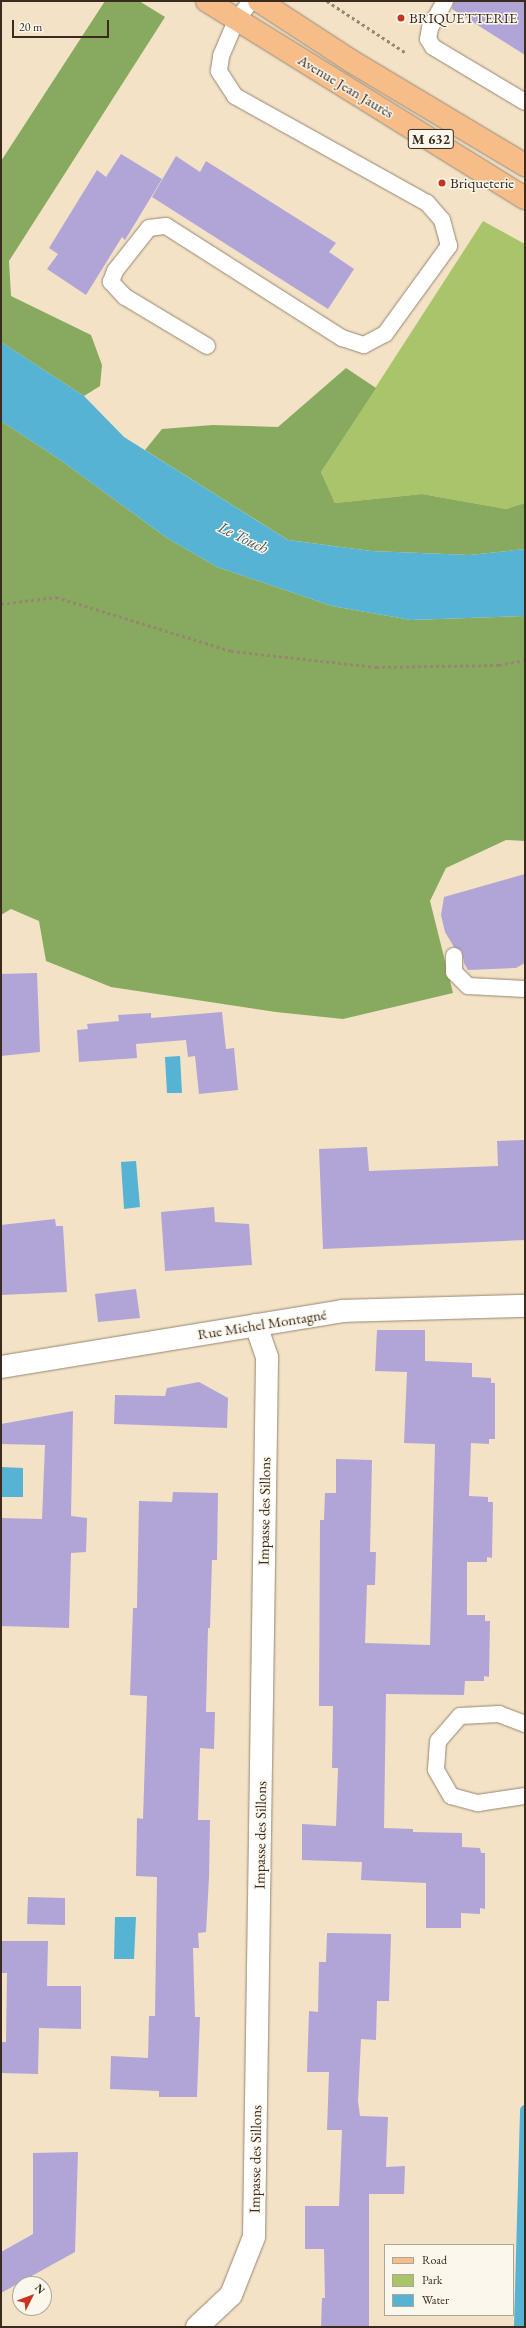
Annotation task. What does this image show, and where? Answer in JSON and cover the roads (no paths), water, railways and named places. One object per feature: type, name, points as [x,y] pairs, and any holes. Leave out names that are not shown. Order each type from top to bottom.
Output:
[{"type":"main road","name":"Avenue Jean Jaurès","points":[[207,1],[337,80],[525,198]]},
{"type":"main road","name":"Avenue Jean Jaurès","points":[[259,1],[350,61],[525,165]]},
{"type":"street","name":"Rue Michel Montagné","points":[[1,1367],[342,1311],[525,1306]]},
{"type":"street","name":"Impasse des Sillons","points":[[197,2327],[231,2295],[254,2237],[267,1357],[256,1325]]},
{"type":"lane","points":[[207,346],[125,297],[112,282],[115,271],[149,228],[166,226],[342,338],[364,345],[385,334],[448,246],[442,220],[427,203],[235,96],[219,71],[222,56],[236,20],[251,1]]},
{"type":"lane","points":[[444,1],[430,28],[428,38],[433,47],[525,102]]},
{"type":"lane","points":[[454,956],[454,972],[468,986],[525,989]]},
{"type":"lane","points":[[525,1724],[499,1714],[460,1716],[438,1741],[436,1770],[450,1796],[478,1804],[525,1796]]},
{"type":"water","name":"Le Touch","points":[[1,342],[84,396],[124,437],[288,540],[371,551],[470,555],[525,549],[525,616],[411,620],[332,606],[217,567],[167,538],[59,459],[1,421]]},
{"type":"water","points":[[180,1056],[182,1093],[167,1093],[165,1057]]},
{"type":"water","points":[[136,1161],[140,1207],[124,1209],[121,1162]]},
{"type":"water","points":[[1,1467],[23,1468],[23,1497],[1,1497]]},
{"type":"water","points":[[115,1917],[136,1917],[134,1959],[114,1959]]},
{"type":"waterway","points":[[519,2327],[525,2110]]},
{"type":"place","name":"BRIQUETTERIE","points":[[401,18]]},
{"type":"place","name":"Briqueterie","points":[[442,183]]}]
